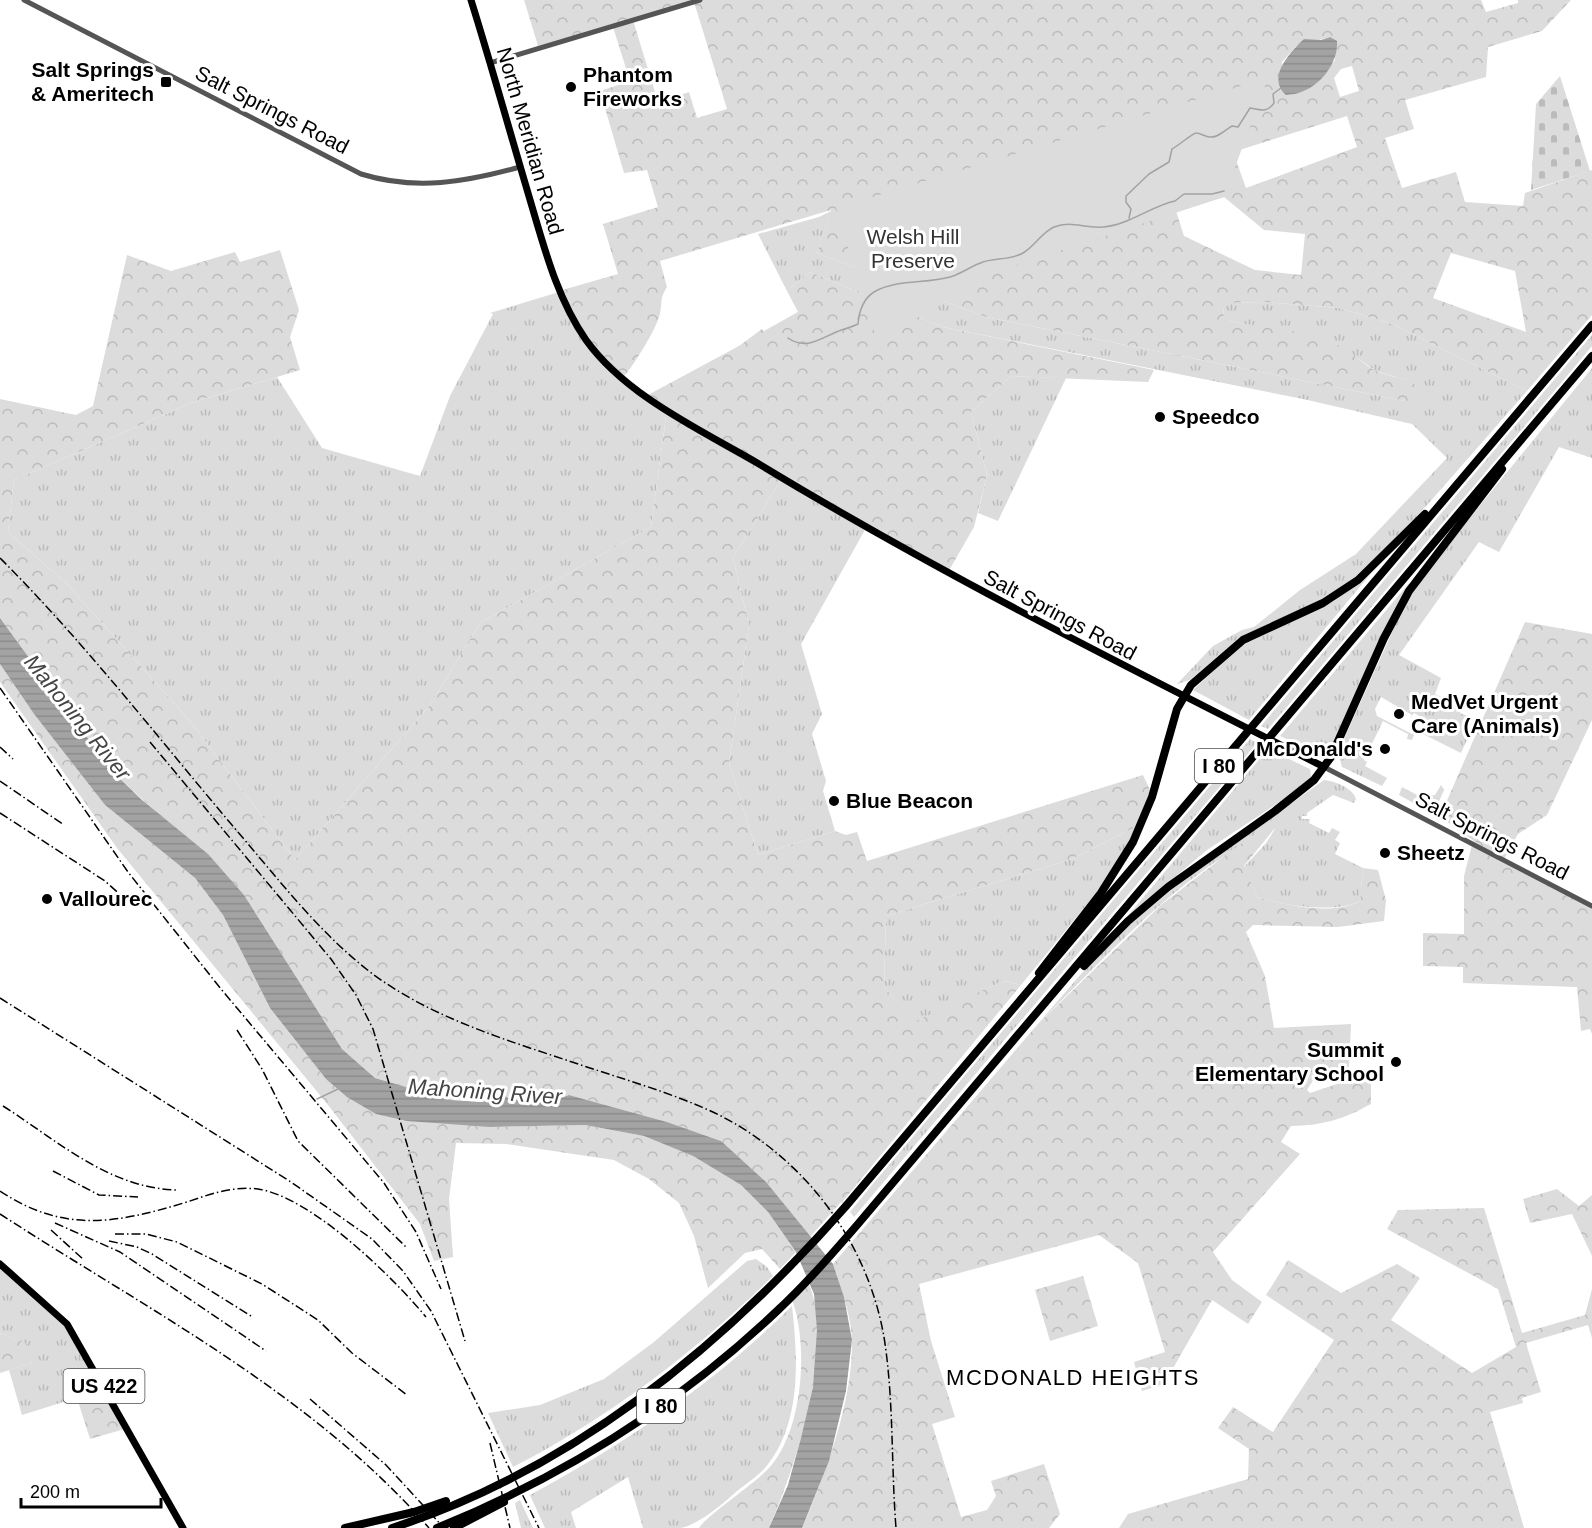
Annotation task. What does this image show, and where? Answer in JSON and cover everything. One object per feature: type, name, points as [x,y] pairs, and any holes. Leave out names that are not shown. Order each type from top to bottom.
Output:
[{"type":"highway","name":"I 80","points":[[392,1524],[526,1467],[570,1445],[679,1370],[767,1293],[846,1206],[1592,325]]},
{"type":"highway","name":"I 80","points":[[437,1528],[533,1484],[601,1445],[672,1398],[734,1350],[778,1310],[858,1224],[1592,356]]},
{"type":"highway","points":[[1030,989],[1045,962],[1101,893],[1133,843],[1152,797],[1182,697],[1231,648],[1253,635],[1323,603],[1358,580],[1418,521],[1475,455],[1491,444]]},
{"type":"highway","points":[[1031,1019],[1059,995],[1128,921],[1190,870],[1294,798],[1324,767],[1331,757],[1384,638],[1409,591],[1429,561],[1496,479],[1515,448]]},
{"type":"highway","points":[[454,1528],[491,1511],[533,1484]]},
{"type":"highway","points":[[345,1528],[392,1524]]},
{"type":"main road","name":"North Meridian Road","points":[[471,0],[520,167],[560,291]]},
{"type":"main road","name":"Salt Springs Road","points":[[560,291],[573,320],[593,349],[640,392],[898,546],[1050,629],[1324,767]]},
{"type":"main road","name":"US 422","points":[[0,1264],[67,1324],[183,1528]]},
{"type":"street","name":"Salt Springs Road","points":[[24,0],[361,174],[397,183],[441,184],[520,167]]},
{"type":"street","points":[[490,63],[700,0]]},
{"type":"street","name":"Salt Springs Road","points":[[1324,767],[1592,906]]},
{"type":"green space","points":[[524,0],[1481,0],[1486,12],[1518,3],[1518,0],[1571,0],[1542,31],[1488,47],[1486,77],[1405,100],[1414,129],[1385,138],[1402,188],[1456,172],[1465,202],[1523,206],[1525,193],[1592,170],[1592,315],[1527,391],[1392,324],[1339,308],[1264,302],[1228,303],[1223,307],[1224,318],[1234,322],[1300,333],[1338,345],[1376,371],[1409,382],[1425,394],[1418,401],[1405,401],[986,317],[817,253],[831,210],[660,261],[667,287],[662,298],[658,319],[644,347],[622,379],[601,358],[559,291],[618,274],[603,224],[658,207],[647,170],[624,173],[600,91],[630,81],[613,27],[539,49]],"holes":[[[694,2],[727,109],[697,118],[689,92],[658,102],[633,20]],[[1330,37],[1337,46],[1334,52],[1335,60],[1314,83],[1301,92],[1286,95],[1282,62],[1296,46]],[[1352,66],[1359,91],[1340,97],[1334,78],[1341,69]],[[1347,116],[1357,147],[1246,188],[1233,152]],[[1224,197],[1264,230],[1305,234],[1301,275],[1255,270],[1184,236],[1176,211]],[[1451,253],[1515,271],[1526,332],[1433,298]]]},
{"type":"green space","points":[[1560,76],[1590,171],[1531,190],[1536,104]]},
{"type":"green space","name":"Welsh Hill Preserve","points":[[1268,78],[1224,197],[1007,268],[876,337],[836,208]]},
{"type":"green space","points":[[831,211],[817,253],[986,317],[1405,401],[1418,401],[1405,380],[1376,371],[1340,346],[1323,339],[1234,322],[1224,318],[1223,306],[1228,303],[1264,302],[1339,308],[1392,324],[1527,391],[1414,520],[1353,579],[1320,600],[1238,639],[1190,680],[1177,684],[1213,646],[1242,630],[1254,627],[1300,590],[1356,554],[1447,458],[1412,424],[1303,399],[943,327],[810,272],[787,291],[758,234],[819,217]]},
{"type":"green space","points":[[280,250],[299,310],[290,337],[300,370],[191,403],[14,480],[8,532],[68,585],[190,721],[295,860],[430,705],[480,623],[651,527],[667,409],[646,396],[739,346],[762,329],[764,331],[798,312],[787,291],[810,272],[943,327],[1154,370],[1148,382],[1011,376],[971,412],[987,475],[974,527],[947,574],[782,478],[733,558],[749,625],[729,763],[758,855],[835,831],[846,835],[857,832],[867,861],[1143,775],[1150,790],[1139,825],[1072,859],[886,916],[884,987],[914,1022],[1003,981],[1021,985],[843,1201],[846,1206],[841,1202],[810,1237],[721,1141],[667,1122],[569,1095],[554,1100],[451,1100],[375,1078],[342,1049],[244,895],[111,770],[0,618],[0,399],[76,415],[93,406],[127,255],[171,271],[235,252],[240,262]]},
{"type":"green space","points":[[559,292],[619,375],[667,409],[651,527],[480,623],[430,705],[295,860],[190,721],[68,585],[8,532],[14,480],[191,403],[277,377],[322,448],[420,476],[450,396],[493,314],[490,313]]},
{"type":"green space","points":[[1592,335],[1592,346],[1556,389],[1268,729],[1261,726]]},
{"type":"green space","points":[[1592,368],[1592,458],[1559,447],[1499,552],[1479,542],[1399,655],[1441,678],[1435,694],[1462,707],[1460,713],[1472,718],[1470,723],[1474,724],[1461,753],[1421,733],[1427,720],[1414,713],[1409,720],[1412,715],[1381,697],[1375,709],[1377,716],[1414,735],[1412,740],[1407,739],[1408,734],[1383,721],[1364,760],[1367,762],[1365,766],[1387,778],[1382,786],[1342,767],[1338,752],[1404,606],[1433,563]]},
{"type":"green space","points":[[1011,376],[1066,378],[998,521],[978,513],[987,475],[971,412]]},
{"type":"green space","points":[[782,478],[866,528],[801,644],[822,714],[812,734],[826,781],[823,791],[835,831],[758,855],[729,763],[749,625],[733,558]]},
{"type":"green space","points":[[1378,565],[1249,720],[1193,690],[1239,647],[1334,601]]},
{"type":"green space","points":[[1410,582],[1326,757],[1280,736]]},
{"type":"green space","points":[[1525,622],[1592,634],[1592,720],[1547,815],[1518,834],[1503,861],[1592,906],[1592,1034],[1590,1029],[1581,1031],[1577,987],[1463,983],[1463,967],[1423,966],[1423,933],[1464,934],[1464,876],[1472,845],[1496,857],[1446,821],[1442,812]]},
{"type":"green space","points":[[0,664],[34,714],[105,805],[195,878],[223,915],[270,1008],[326,1079],[490,1127],[585,1125],[644,1136],[693,1156],[741,1185],[768,1212],[796,1252],[780,1269],[762,1249],[745,1253],[708,1288],[694,1236],[679,1203],[649,1179],[614,1160],[506,1144],[456,1143],[449,1199],[453,1257],[434,1261],[420,1224],[328,1105],[117,848],[0,682]]},
{"type":"green space","points":[[1250,739],[1257,743],[854,1217],[850,1212],[872,1185]]},
{"type":"green space","points":[[1268,749],[1310,769],[1311,777],[1284,799],[1207,850],[1126,918]]},
{"type":"green space","points":[[1324,780],[1347,788],[1356,799],[1354,803],[1333,795],[1307,813],[1307,816],[1302,816],[1302,819],[1310,819],[1309,823],[1329,833],[1332,828],[1340,832],[1335,840],[1340,843],[1335,854],[1363,868],[1360,901],[1350,905],[1324,908],[1258,898],[1244,867],[1266,843],[1275,829],[1239,847],[1184,885],[1133,930],[1037,1025],[1094,959],[1131,923],[1181,882]]},
{"type":"green space","points":[[1441,785],[1444,790],[1437,806],[1428,811],[1399,795],[1402,787],[1419,796],[1435,795]]},
{"type":"green space","points":[[1139,825],[1110,876],[1021,985],[1003,981],[914,1023],[884,987],[886,916],[1072,859]]},
{"type":"green space","points":[[1275,828],[1244,866],[1258,898],[1310,908],[1337,908],[1349,905],[1360,901],[1363,868],[1378,870],[1386,900],[1384,921],[1338,927],[1253,925],[1246,932],[1265,976],[1274,1028],[1351,1024],[1349,1067],[1317,1074],[1307,1090],[1310,1093],[1361,1076],[1371,1081],[1371,1104],[1332,1121],[1291,1126],[1281,1142],[1300,1154],[1213,1252],[1232,1280],[1262,1302],[1248,1324],[1212,1300],[1164,1384],[1142,1391],[1134,1362],[1165,1352],[1138,1263],[1099,1235],[919,1284],[931,1341],[955,1417],[932,1424],[961,1517],[987,1510],[996,1496],[991,1481],[1044,1464],[1060,1514],[1049,1528],[802,1528],[829,1460],[843,1412],[851,1363],[850,1321],[833,1264],[1037,1025],[1161,905],[1232,850],[1255,835]]},
{"type":"green space","points":[[1557,1189],[1579,1206],[1592,1195],[1592,1256],[1572,1214],[1530,1223],[1523,1199]]},
{"type":"green space","points":[[1484,1208],[1522,1333],[1585,1315],[1592,1289],[1592,1338],[1588,1325],[1526,1343],[1541,1392],[1522,1398],[1523,1403],[1490,1412],[1524,1528],[1119,1528],[1128,1514],[1248,1479],[1249,1449],[1218,1428],[1233,1407],[1273,1432],[1334,1340],[1266,1295],[1288,1260],[1341,1293],[1397,1264],[1420,1278],[1391,1320],[1472,1373],[1516,1347],[1498,1289],[1387,1229],[1398,1210]]},
{"type":"green space","points":[[756,1259],[767,1267],[773,1276],[713,1331],[617,1405],[549,1448],[513,1467],[488,1413],[540,1405],[604,1379],[654,1342],[747,1261]]},
{"type":"green space","points":[[0,1266],[62,1318],[105,1389],[22,1415],[9,1370],[32,1363],[26,1344],[0,1333]]},
{"type":"green space","points":[[1083,1276],[1098,1326],[1050,1341],[1035,1290]]},
{"type":"green space","points":[[807,1280],[815,1306],[818,1336],[815,1370],[801,1440],[769,1528],[699,1528],[765,1472],[778,1456],[788,1436],[795,1414],[801,1364],[797,1317],[791,1297]]},
{"type":"green space","points":[[792,1306],[796,1369],[791,1411],[786,1432],[777,1451],[759,1474],[710,1513],[680,1528],[643,1528],[628,1477],[571,1512],[576,1528],[545,1528],[530,1495],[600,1455],[668,1410],[701,1386],[763,1334]]},
{"type":"green space","points":[[0,1333],[27,1344],[32,1363],[0,1373]]},
{"type":"green space","points":[[105,1389],[128,1428],[90,1439],[77,1398]]},
{"type":"green space","points":[[520,1500],[533,1528],[521,1528],[515,1503]]},
{"type":"shaded area","points":[[1330,37],[1337,41],[1337,50],[1334,60],[1323,77],[1306,90],[1286,95],[1280,88],[1279,73],[1292,51],[1304,39],[1321,40]]},
{"type":"shaded area","points":[[0,618],[111,770],[142,800],[208,854],[244,895],[342,1049],[375,1078],[451,1100],[482,1102],[483,1095],[502,1094],[511,1100],[554,1100],[569,1095],[667,1122],[721,1141],[766,1182],[833,1264],[844,1297],[852,1340],[846,1391],[829,1461],[802,1528],[769,1528],[788,1485],[813,1387],[817,1330],[814,1294],[796,1252],[768,1212],[741,1185],[693,1156],[644,1136],[585,1125],[490,1127],[407,1121],[376,1114],[347,1097],[326,1079],[270,1008],[223,915],[195,878],[105,805],[34,714],[0,664]]},
{"type":"waterway","points":[[1129,218],[1131,209],[1126,202],[1126,196],[1149,174],[1169,162],[1172,149],[1196,133],[1213,137],[1232,126],[1238,127],[1250,108],[1264,110],[1269,108],[1274,103],[1273,94],[1281,88]]},
{"type":"waterway","points":[[788,338],[794,342],[806,344],[858,324],[864,302],[874,292],[902,283],[950,277],[983,262],[1018,255],[1054,227],[1067,224],[1113,226],[1175,201],[1184,194],[1212,194],[1224,191]]},
{"type":"waterway","points":[[317,1099],[338,1089]]},
{"type":"railway","points":[[0,558],[92,657],[302,907],[336,943],[374,975],[423,1005],[474,1028],[666,1093],[715,1113],[747,1131],[776,1152],[803,1177],[826,1205],[846,1235],[863,1267],[875,1301],[887,1361],[896,1528]]},
{"type":"railway","points":[[0,688],[128,872],[221,989],[384,1183],[416,1232],[441,1289]]},
{"type":"railway","points":[[150,742],[331,959],[356,995],[373,1029],[465,1341]]},
{"type":"railway","points":[[0,747],[13,759]]},
{"type":"railway","points":[[0,781],[64,825]]},
{"type":"railway","points":[[0,813],[105,881],[135,908]]},
{"type":"railway","points":[[0,998],[291,1182],[372,1239],[403,1271],[431,1311],[539,1528]]},
{"type":"railway","points":[[237,1030],[262,1069],[298,1141],[407,1248]]},
{"type":"railway","points":[[3,1106],[65,1148],[107,1172],[153,1188],[178,1190]]},
{"type":"railway","points":[[53,1171],[99,1195],[138,1197]]},
{"type":"railway","points":[[0,1191],[24,1205],[47,1214],[69,1219],[92,1220],[138,1215],[231,1190],[249,1188],[279,1195],[325,1222],[349,1241],[393,1281],[426,1317]]},
{"type":"railway","points":[[0,1214],[170,1320],[281,1395],[383,1480],[429,1528]]},
{"type":"railway","points":[[55,1223],[120,1252],[266,1351]]},
{"type":"railway","points":[[51,1230],[84,1260]]},
{"type":"railway","points":[[115,1234],[146,1234],[177,1242],[262,1284],[318,1320],[352,1353],[407,1395]]},
{"type":"railway","points":[[109,1241],[137,1247],[152,1254],[251,1316]]},
{"type":"railway","points":[[310,1399],[386,1465],[444,1528]]},
{"type":"railway","points":[[490,1443],[510,1528]]},
{"type":"place","name":"Salt Springs & Ameritech","points":[[166,82]]},
{"type":"place","name":"Phantom Fireworks","points":[[571,87]]},
{"type":"place","name":"Speedco","points":[[1160,417]]},
{"type":"place","name":"MedVet Urgent Care (Animals)","points":[[1399,714]]},
{"type":"place","name":"McDonald's","points":[[1385,749]]},
{"type":"place","name":"Blue Beacon","points":[[834,801]]},
{"type":"place","name":"Sheetz","points":[[1385,853]]},
{"type":"place","name":"Vallourec","points":[[47,899]]},
{"type":"place","name":"Summit Elementary School","points":[[1396,1062]]},
{"type":"district","name":"MCDONALD HEIGHTS","points":[[1073,1377]]},
{"type":"water label","name":"Mahoning River","points":[[78,717]]},
{"type":"water label","name":"Mahoning River","points":[[485,1091]]}]
